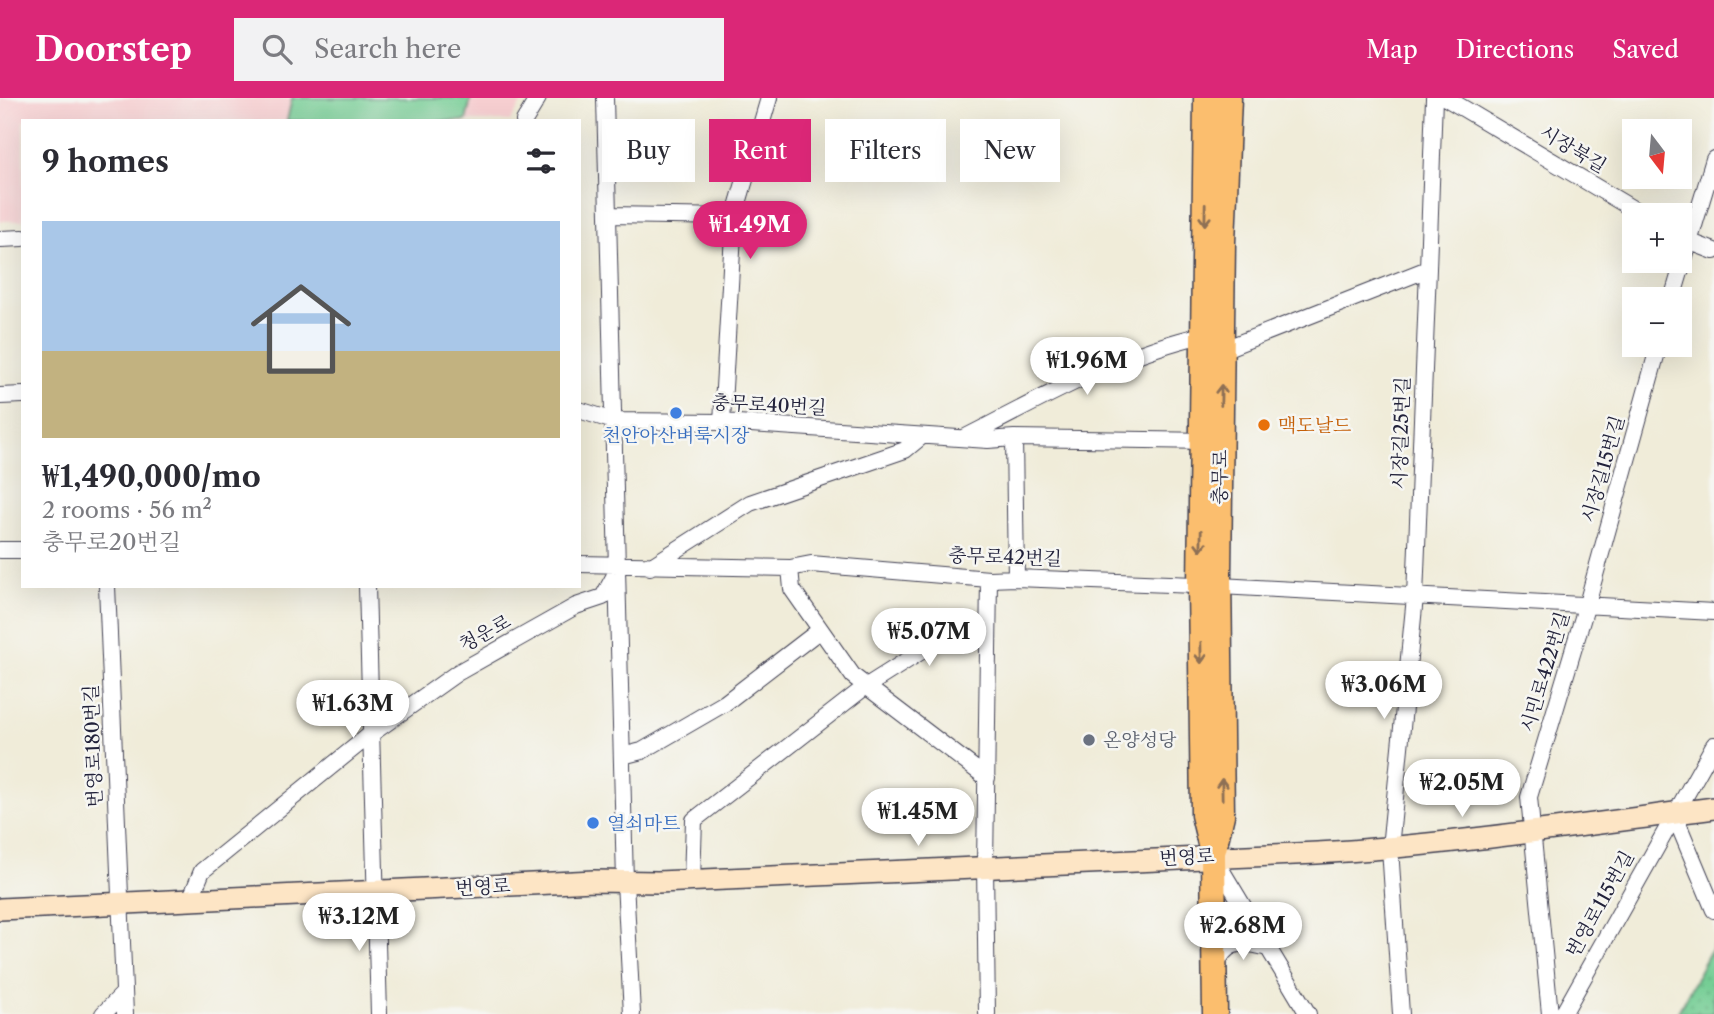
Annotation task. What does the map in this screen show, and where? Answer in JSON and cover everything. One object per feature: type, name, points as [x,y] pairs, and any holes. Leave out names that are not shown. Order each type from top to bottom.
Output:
[{"type":"main road","name":"충무로","points":[[1206,98],[1213,343],[1210,585],[1223,815],[1213,856],[1215,1014]]},
{"type":"main road","name":"충무로","points":[[1213,343],[1231,103]]},
{"type":"street","points":[[525,119],[538,98]]},
{"type":"street","points":[[605,98],[625,881],[632,1014]]},
{"type":"street","points":[[722,422],[734,217],[769,98]]},
{"type":"street","name":"시장길25번길","points":[[1415,597],[1434,98]]},
{"type":"street","name":"시장북길","points":[[1446,98],[1623,203]]},
{"type":"street","points":[[1692,219],[1713,163]]},
{"type":"street","points":[[608,215],[734,217]]},
{"type":"street","points":[[0,239],[21,238]]},
{"type":"street","points":[[1692,243],[1714,251]]},
{"type":"street","points":[[964,438],[1109,365],[1166,344],[1213,343],[1429,270]]},
{"type":"street","name":"시장길15번길","points":[[1587,604],[1656,357]]},
{"type":"street","points":[[0,396],[21,395]]},
{"type":"street","name":"충무로40번길","points":[[581,411],[614,421],[722,422],[988,440],[1014,438],[1211,441]]},
{"type":"street","points":[[649,567],[750,503],[905,450],[922,436]]},
{"type":"street","points":[[1014,438],[1016,578]]},
{"type":"street","points":[[0,550],[21,550]]},
{"type":"street","name":"충무로42번길","points":[[581,564],[617,568],[790,568],[811,564],[989,579],[1210,585]]},
{"type":"street","name":"청운로","points":[[371,734],[457,673],[576,606],[603,597],[617,568]]},
{"type":"street","points":[[790,568],[792,589],[853,676],[987,778]]},
{"type":"street","points":[[988,1014],[985,866],[989,579]]},
{"type":"street","name":"시민로422번길","points":[[1210,585],[1714,612]]},
{"type":"street","name":"번영로180번길","points":[[107,588],[125,1014]]},
{"type":"street","points":[[367,588],[379,1014]]},
{"type":"street","points":[[1401,1014],[1390,848],[1415,597]]},
{"type":"street","name":"시민로422번길","points":[[1532,833],[1529,797],[1587,604]]},
{"type":"street","points":[[622,756],[642,751],[725,703],[820,630]]},
{"type":"street","points":[[692,880],[694,820],[865,687],[947,635],[987,631]]},
{"type":"street","points":[[191,900],[202,871],[371,734]]},
{"type":"street","points":[[1714,745],[1674,814],[1714,910]]},
{"type":"street","name":"번영로","points":[[0,909],[1390,848],[1532,833],[1714,808]]},
{"type":"street","name":"번영로115번길","points":[[1563,1014],[1674,814]]},
{"type":"street","points":[[1532,833],[1549,1014]]},
{"type":"street","points":[[1213,856],[1308,1014]]},
{"type":"street","points":[[1214,973],[1219,955],[1233,945],[1251,943],[1268,948]]},
{"type":"street","points":[[103,1014],[124,993]]},
{"type":"shaded area","points":[[0,98],[524,98],[512,119],[21,119],[21,221],[0,221]]},
{"type":"green space","points":[[292,98],[471,98],[466,119],[287,119]]},
{"type":"green space","points":[[1714,944],[1714,1014],[1677,1014]]},
{"type":"place","name":"천안아산벼룩시장","points":[[676,413]]},
{"type":"place","name":"맥도날드","points":[[1264,425]]},
{"type":"place","name":"온양성당","points":[[1089,740]]},
{"type":"place","name":"열쇠마트","points":[[593,823]]}]
